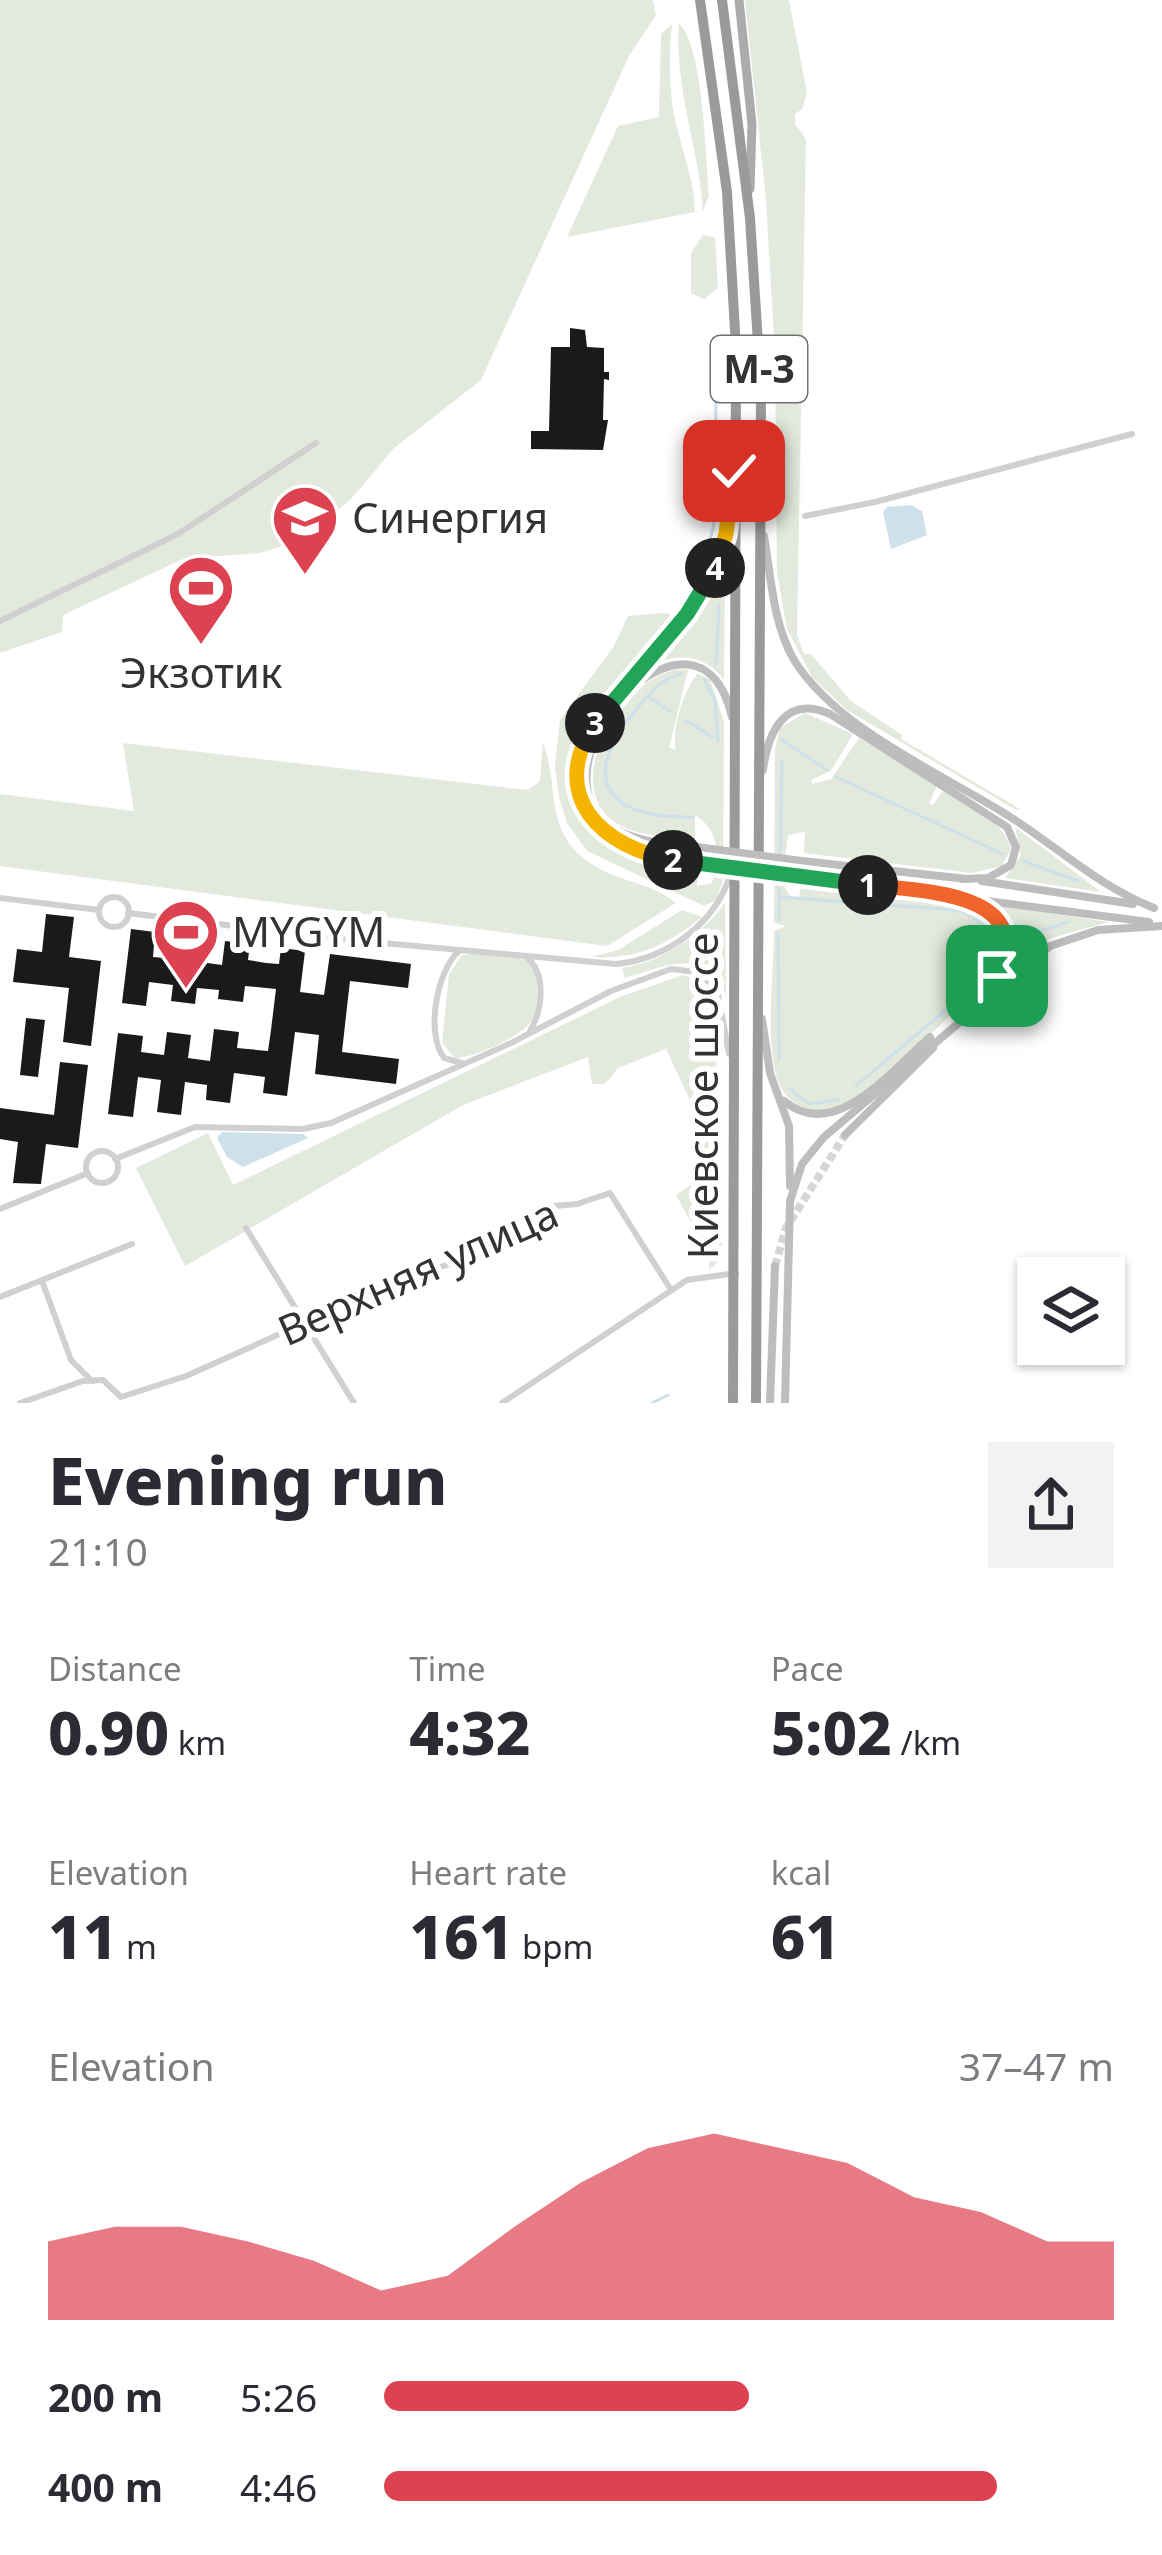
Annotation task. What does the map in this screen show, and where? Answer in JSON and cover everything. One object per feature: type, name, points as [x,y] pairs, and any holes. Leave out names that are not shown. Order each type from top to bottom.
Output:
[{"type":"highway","name":"Киевское шоссе","points":[[700,0],[731,235],[737,430],[733,1403]]},
{"type":"highway","name":"Киевское шоссе","points":[[722,0],[749,218],[760,390],[756,1403]]},
{"type":"main road","points":[[739,0],[752,124],[749,218]]},
{"type":"main road","points":[[737,430],[730,510],[713,573],[687,614],[598,720],[578,765],[583,802],[604,833],[644,854],[698,864],[1162,925]]},
{"type":"main road","points":[[762,519],[784,639],[821,694],[866,729],[1018,823],[1106,886],[1158,909]]},
{"type":"main road","points":[[738,746],[719,683],[702,667],[677,662],[639,683],[589,750],[586,787],[605,821],[632,836],[1158,909]]},
{"type":"main road","points":[[762,778],[767,746],[779,720],[805,707],[827,712],[1007,827],[1016,845],[1011,865],[995,875],[963,879]]},
{"type":"main road","points":[[778,1094],[807,1114],[842,1109],[993,982],[1005,956],[1003,929],[987,910],[956,896]]},
{"type":"main road","points":[[790,1201],[808,1154],[1028,961],[1060,941],[1098,930],[1162,925]]},
{"type":"main road","points":[[759,998],[770,1073],[789,1126],[786,1402]]},
{"type":"main road","points":[[844,1136],[945,1032]]},
{"type":"main road","points":[[770,1403],[775,1266]]},
{"type":"street","points":[[805,516],[1132,434]]},
{"type":"street","points":[[0,621],[178,534],[316,443]]},
{"type":"street","points":[[128,914],[592,964],[653,955],[713,912],[738,846]]},
{"type":"street","points":[[115,897],[126,904],[128,914],[124,922],[110,926],[101,921],[99,910],[106,899],[115,897]]},
{"type":"street","points":[[0,898],[99,910]]},
{"type":"street","points":[[463,948],[442,974],[435,1038],[444,1058],[466,1063]]},
{"type":"street","points":[[522,954],[536,965],[541,980],[535,1022],[527,1034]]},
{"type":"street","points":[[116,1159],[196,1127],[303,1129],[331,1123],[611,991],[685,968],[705,976],[717,989],[735,1093]]},
{"type":"street","points":[[104,1152],[116,1159],[117,1172],[108,1182],[95,1181],[88,1173],[87,1162],[94,1154],[104,1152]]},
{"type":"street","points":[[0,1209],[88,1173]]},
{"type":"street","name":"Верхняя улица","points":[[92,1381],[112,1385],[122,1400],[397,1282],[476,1255],[517,1233],[543,1208],[578,1204],[610,1192],[671,1290]]},
{"type":"street","points":[[246,1228],[354,1403]]},
{"type":"street","points":[[0,1297],[132,1244]]},
{"type":"street","points":[[502,1403],[671,1290],[706,1274],[736,1273]]},
{"type":"street","points":[[20,1403],[92,1381],[71,1360],[41,1281]]},
{"type":"shaded area","points":[[0,0],[653,0],[656,15],[629,56],[481,380],[393,449],[352,498],[301,540],[260,553],[183,559],[63,615],[62,632],[0,653]]},
{"type":"shaded area","points":[[745,0],[789,0],[807,93],[795,114],[795,124],[806,139],[797,635],[804,654],[811,654],[851,701],[902,735],[901,739],[1020,809],[847,710],[812,677],[787,629],[777,572],[775,354],[766,200]]},
{"type":"shaded area","points":[[672,24],[672,98],[695,212],[567,237],[618,126],[659,117],[661,34]]},
{"type":"shaded area","points":[[679,24],[693,54],[702,104],[709,196],[703,211],[680,71]]},
{"type":"shaded area","points":[[703,235],[715,237],[718,288],[704,299],[691,293],[691,253]]},
{"type":"shaded area","points":[[725,568],[724,680],[693,659],[655,663],[703,607]]},
{"type":"shaded area","points":[[673,615],[672,623],[613,689],[578,739],[571,786],[580,814],[605,843],[639,859],[698,872],[697,886],[712,883],[716,844],[703,821],[695,815],[695,839],[631,830],[613,821],[597,802],[593,778],[609,726],[646,684],[667,672],[688,670],[669,748],[676,749],[677,721],[688,689],[698,673],[710,680],[724,721],[723,880],[716,900],[704,906],[587,851],[567,823],[559,797],[555,767],[560,720],[614,646],[628,616]]},
{"type":"shaded area","points":[[805,713],[853,734],[831,771],[811,780],[812,784],[831,779],[859,738],[937,785],[929,804],[943,790],[1001,829],[1011,849],[1002,866],[972,873],[804,853],[805,832],[788,835],[782,883],[790,896],[799,897],[801,885],[941,899],[974,911],[996,928],[1001,952],[984,984],[911,1052],[852,1099],[816,1111],[799,1106],[780,1087],[771,1044],[774,931],[786,926],[774,923],[775,749],[780,728]]},
{"type":"shaded area","points":[[543,742],[556,814],[571,845],[606,872],[676,903],[607,946],[0,866],[0,794],[134,811],[123,743],[528,790],[540,781]]},
{"type":"shaded area","points":[[1015,827],[1101,892],[1005,878],[1021,855]]},
{"type":"shaded area","points":[[725,903],[726,996],[710,969],[698,964],[669,965],[625,978],[622,968],[680,946]]},
{"type":"shaded area","points":[[991,905],[1109,922],[1051,938],[1004,973],[1009,937]]},
{"type":"shaded area","points":[[682,910],[702,917],[651,949],[591,957],[618,950]]},
{"type":"shaded area","points":[[462,955],[521,958],[534,966],[536,1005],[532,1020],[514,1036],[455,1058],[442,1043],[449,974]]},
{"type":"shaded area","points":[[683,975],[701,981],[714,1001],[720,1155],[712,1159],[723,1236],[717,1262],[709,1269],[709,1256],[676,1195],[697,1181],[703,1128],[666,1049],[618,1068],[605,1084],[592,1084],[588,1057],[463,1105],[185,1266],[136,1168],[208,1133],[233,1185],[620,997]]},
{"type":"water","points":[[911,505],[922,511],[927,535],[891,549],[883,512],[887,507]]},
{"type":"water","points":[[222,1132],[303,1134],[308,1138],[243,1167],[227,1157],[217,1138]]},
{"type":"building","points":[[570,328],[585,330],[587,347],[604,348],[604,372],[609,372],[609,380],[604,379],[603,420],[608,420],[603,450],[531,449],[531,431],[549,431],[551,347],[570,347]]},
{"type":"building","points":[[46,914],[74,917],[69,957],[101,961],[91,1046],[63,1042],[69,988],[13,982],[17,949],[42,952]]},
{"type":"building","points":[[131,929],[155,932],[153,957],[176,959],[179,935],[203,938],[200,962],[222,965],[225,941],[250,944],[248,960],[266,963],[279,964],[281,948],[305,951],[300,992],[324,995],[330,954],[411,964],[408,988],[350,981],[342,1052],[399,1059],[396,1084],[315,1074],[319,1035],[295,1032],[287,1096],[263,1093],[265,1077],[234,1073],[230,1103],[206,1100],[207,1085],[185,1082],[181,1115],[157,1112],[161,1080],[138,1077],[133,1117],[108,1114],[118,1033],[143,1036],[141,1052],[164,1055],[167,1032],[191,1035],[188,1058],[210,1061],[214,1029],[239,1032],[237,1048],[268,1051],[271,1030],[276,989],[245,986],[243,1002],[218,999],[219,990],[197,988],[195,1004],[171,1001],[173,985],[149,982],[146,1006],[122,1003]]},
{"type":"building","points":[[26,1018],[45,1020],[38,1077],[20,1075]]},
{"type":"building","points":[[60,1062],[88,1065],[78,1148],[46,1144],[41,1184],[13,1183],[18,1142],[0,1139],[0,1108],[54,1115]]},
{"type":"waterway","points":[[705,563],[714,523],[716,400]]},
{"type":"waterway","points":[[716,664],[719,606]]},
{"type":"waterway","points":[[682,674],[663,682],[639,706],[620,731],[606,773],[609,789],[620,801],[662,816],[693,817]]},
{"type":"waterway","points":[[704,679],[715,700],[718,741]]},
{"type":"waterway","points":[[647,696],[671,712]]},
{"type":"waterway","points":[[685,720],[714,738]]},
{"type":"waterway","points":[[781,739],[827,770]]},
{"type":"waterway","points":[[780,870],[782,762]]},
{"type":"waterway","points":[[836,777],[1003,854]]},
{"type":"waterway","points":[[1023,861],[1078,881]]},
{"type":"waterway","points":[[779,880],[779,920]]},
{"type":"waterway","points":[[779,897],[956,910],[978,920],[990,936],[993,956],[983,978],[856,1086]]},
{"type":"waterway","points":[[1018,938],[1068,922]]},
{"type":"waterway","points":[[778,934],[779,1059]]},
{"type":"waterway","points":[[788,1088],[810,1104],[838,1100]]},
{"type":"waterway","points":[[652,1403],[668,1395]]},
{"type":"tunnel","points":[[775,1266],[786,1228],[845,1135]]},
{"type":"place","name":"Синергия","points":[[305,577]]},
{"type":"place","name":"Экзотик","points":[[201,647]]},
{"type":"place","name":"MYGYM","points":[[186,991]]},
{"type":"route","points":[[734,471],[726,534],[713,573],[687,614],[598,720],[582,747],[578,781],[590,815],[611,839],[652,856],[956,896],[983,907],[1000,924],[1006,947],[997,976]]}]
